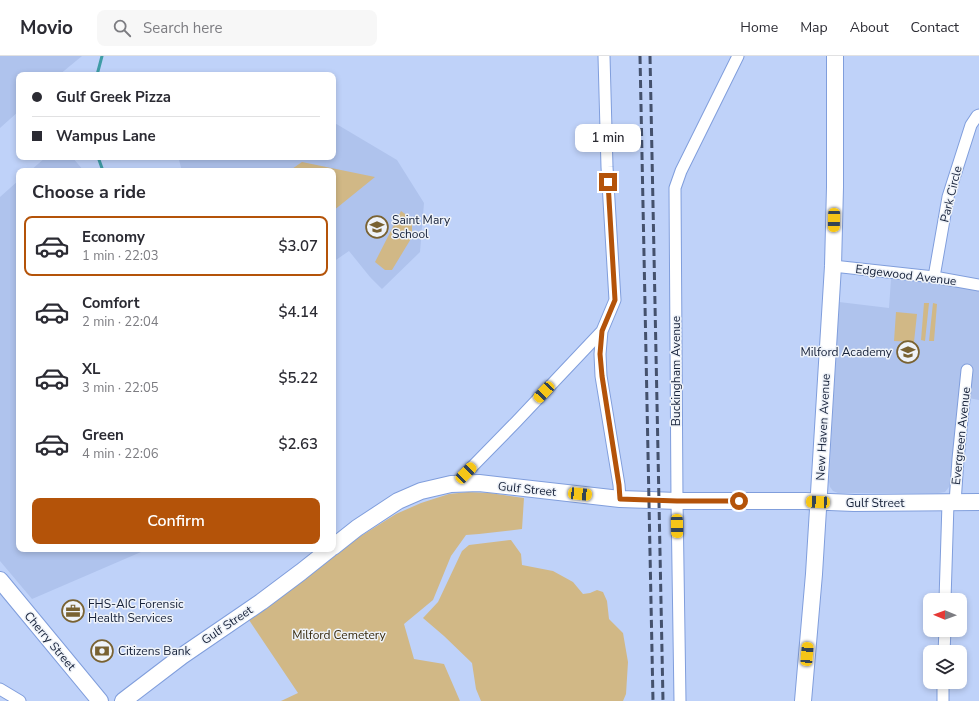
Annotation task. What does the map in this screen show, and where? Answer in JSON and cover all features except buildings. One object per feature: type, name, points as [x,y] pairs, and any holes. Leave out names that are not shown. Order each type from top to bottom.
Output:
[{"type":"main road","name":"New Haven Avenue","points":[[803,701],[814,574],[833,266],[835,56]]},
{"type":"main road","name":"Gulf Street","points":[[336,544],[353,530],[398,501],[420,491],[461,483],[479,483],[620,499],[862,503],[979,502]]},
{"type":"main road","name":"Gulf Street","points":[[123,701],[182,656],[261,602],[326,552]]},
{"type":"main road","name":"Cherry Street","points":[[2,585],[100,701]]},
{"type":"street","points":[[604,56],[607,167],[615,300],[602,331],[600,354],[620,499]]},
{"type":"street","name":"Buckingham Avenue","points":[[680,701],[677,501],[676,188],[681,171],[738,56]]},
{"type":"street","name":"Park Circle","points":[[934,276],[948,197],[971,126],[979,115]]},
{"type":"street","name":"Edgewood Avenue","points":[[833,266],[934,276],[979,285]]},
{"type":"street","points":[[461,483],[466,473],[602,331]]},
{"type":"street","name":"Evergreen Avenue","points":[[946,593],[951,503],[958,459],[967,370]]},
{"type":"street","points":[[0,689],[20,701]]},
{"type":"street","points":[[943,701],[944,689]]},
{"type":"shaded area","points":[[0,56],[82,56],[63,72],[16,72],[16,114],[0,128]]},
{"type":"shaded area","name":"Saint Mary School","points":[[336,124],[397,160],[424,203],[420,252],[382,289],[349,251],[336,260],[336,168],[181,168],[179,160],[336,160]]},
{"type":"shaded area","points":[[43,160],[75,160],[81,168],[33,168]]},
{"type":"shaded area","points":[[16,183],[16,552],[141,552],[32,599],[0,561],[0,197]]},
{"type":"shaded area","name":"Milford Academy","points":[[891,279],[948,284],[979,291],[979,400],[958,396],[950,484],[945,492],[838,493],[833,491],[829,482],[839,302],[889,308]]},
{"type":"green space","points":[[302,162],[331,168],[293,168]]},
{"type":"green space","points":[[336,169],[375,177],[336,209]]},
{"type":"green space","points":[[401,211],[412,219],[412,237],[392,270],[385,270],[375,262]]},
{"type":"green space","points":[[924,303],[929,303],[925,341],[921,340]]},
{"type":"green space","points":[[933,303],[937,304],[934,341],[929,341]]},
{"type":"green space","points":[[896,312],[917,314],[914,342],[894,341]]},
{"type":"green space","name":"Milford Cemetery","points":[[468,492],[490,493],[524,498],[522,529],[466,535],[451,556],[433,600],[404,624],[414,659],[444,664],[460,701],[281,701],[298,693],[249,620],[345,546],[396,514],[421,503],[449,494]]},
{"type":"green space","points":[[511,540],[521,554],[522,565],[553,571],[573,582],[583,594],[597,590],[603,592],[607,601],[609,619],[623,633],[628,662],[626,694],[623,701],[481,701],[476,689],[472,663],[423,618],[438,602],[462,551],[469,545]]},
{"type":"waterway","points":[[98,72],[102,56]]},
{"type":"waterway","points":[[99,160],[102,168]]},
{"type":"railway","points":[[640,56],[653,701]]},
{"type":"railway","points":[[650,56],[663,701]]},
{"type":"place","name":"Saint Mary School","points":[[377,227]]},
{"type":"place","name":"Milford Academy","points":[[908,352]]},
{"type":"place","name":"FHS-AIC Forensic Health Services","points":[[73,611]]},
{"type":"place","name":"Citizens Bank","points":[[102,651]]},
{"type":"route","points":[[608,182],[615,300],[602,331],[600,354],[620,499],[739,501]]}]
